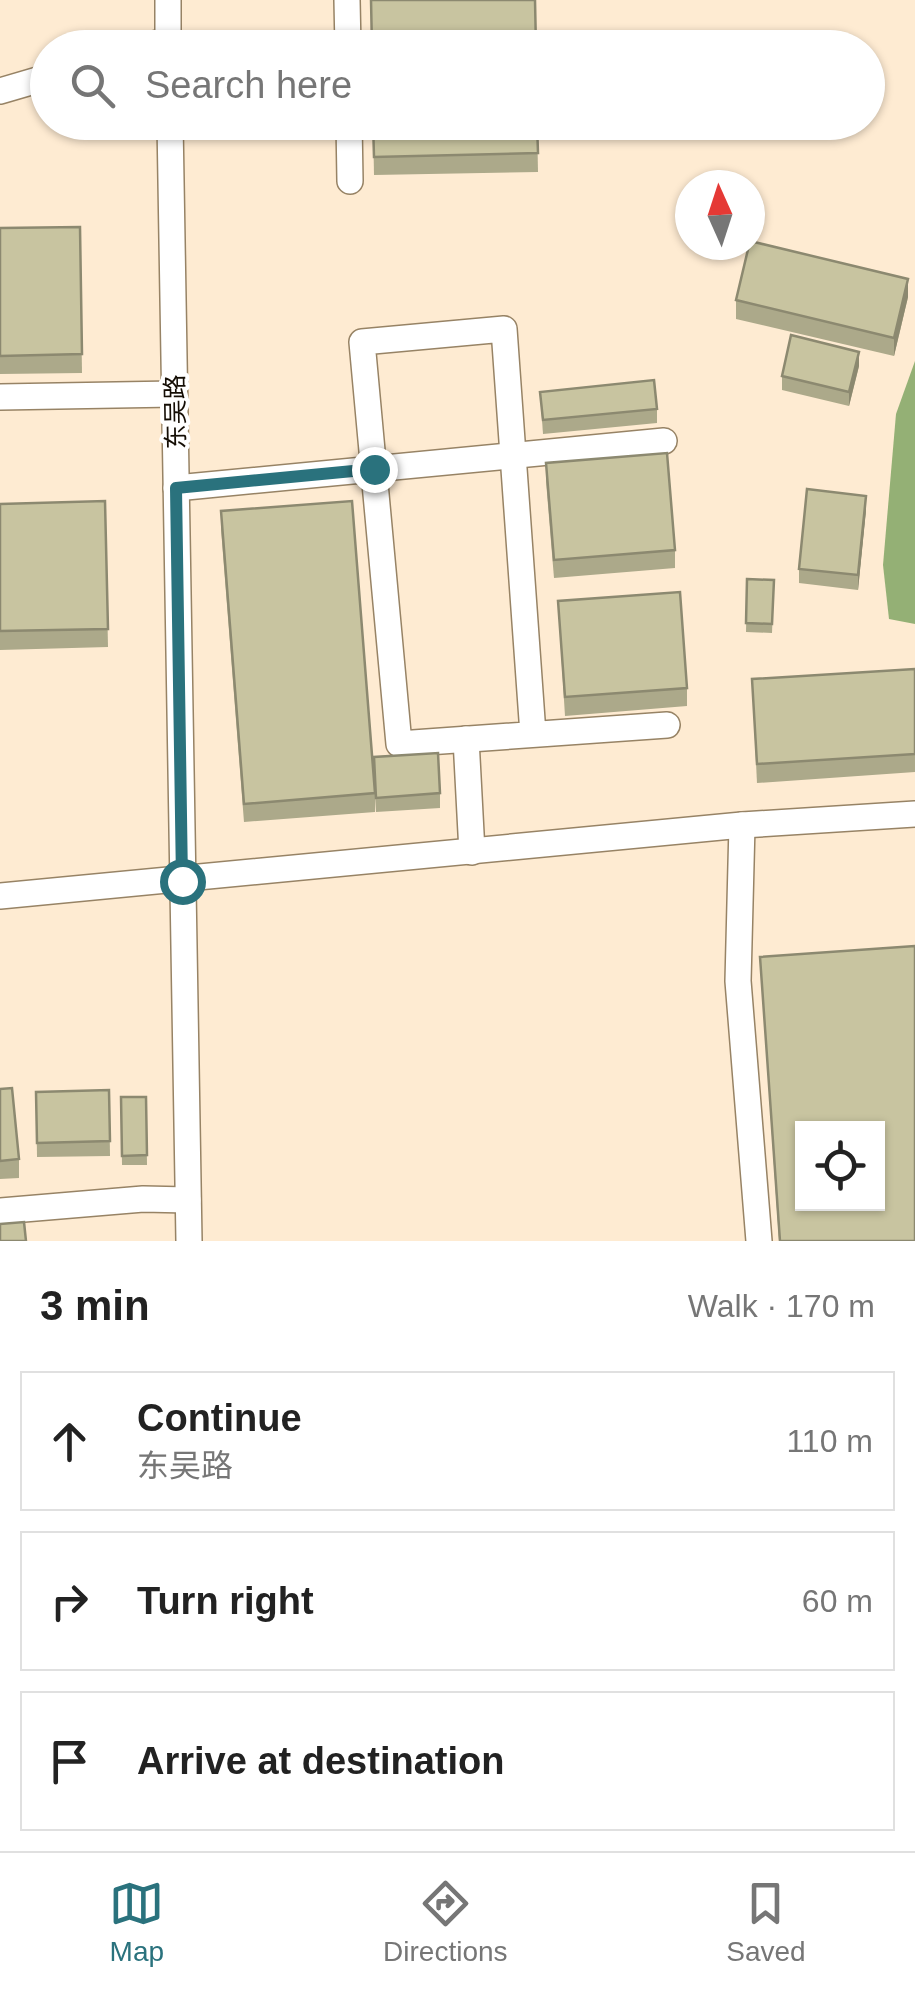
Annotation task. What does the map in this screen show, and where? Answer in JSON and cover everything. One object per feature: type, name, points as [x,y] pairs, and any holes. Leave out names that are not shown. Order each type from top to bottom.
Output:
[{"type":"street","points":[[168,0],[168,30]]},
{"type":"street","points":[[347,0],[348,30]]},
{"type":"street","points":[[0,91],[30,82]]},
{"type":"street","name":"东吴路","points":[[170,140],[188,1241]]},
{"type":"street","points":[[349,140],[350,181]]},
{"type":"street","points":[[533,734],[504,329],[362,342],[399,744],[667,725]]},
{"type":"street","points":[[0,397],[174,394]]},
{"type":"street","points":[[176,488],[664,441]]},
{"type":"street","points":[[466,739],[472,852]]},
{"type":"street","points":[[0,896],[742,825],[915,814]]},
{"type":"street","points":[[742,825],[738,981],[759,1241]]},
{"type":"street","points":[[0,1211],[142,1199],[188,1200]]},
{"type":"shaded area","points":[[915,361],[915,624],[889,619],[883,565],[896,414]]},
{"type":"building","points":[[371,0],[535,0],[536,30],[372,30]]},
{"type":"building","points":[[374,140],[538,140],[538,153],[374,157]]},
{"type":"building","points":[[80,227],[82,354],[0,356],[0,228]]},
{"type":"building","points":[[765,245],[908,279],[894,338],[736,300],[745,260],[765,260]]},
{"type":"building","points":[[791,335],[859,352],[849,392],[782,376]]},
{"type":"building","points":[[654,380],[657,409],[543,420],[540,392]]},
{"type":"building","points":[[667,453],[675,550],[554,560],[546,463]]},
{"type":"building","points":[[807,489],[866,496],[858,575],[799,569]]},
{"type":"building","points":[[105,501],[108,629],[0,631],[0,504]]},
{"type":"building","points":[[352,501],[375,793],[244,804],[221,511]]},
{"type":"building","points":[[747,579],[774,580],[772,624],[746,623]]},
{"type":"building","points":[[680,592],[687,688],[565,697],[558,601]]},
{"type":"building","points":[[915,669],[915,754],[757,764],[752,679]]},
{"type":"building","points":[[438,753],[440,793],[376,798],[374,757]]},
{"type":"building","points":[[915,946],[915,1241],[780,1241],[760,957]]},
{"type":"building","points":[[12,1088],[19,1159],[0,1161],[0,1089]]},
{"type":"building","points":[[109,1090],[110,1141],[37,1143],[36,1092]]},
{"type":"building","points":[[121,1097],[146,1097],[147,1155],[122,1156]]},
{"type":"building","points":[[24,1222],[26,1241],[0,1241],[0,1224]]},
{"type":"route","points":[[182,881],[176,488],[374,469]]}]
